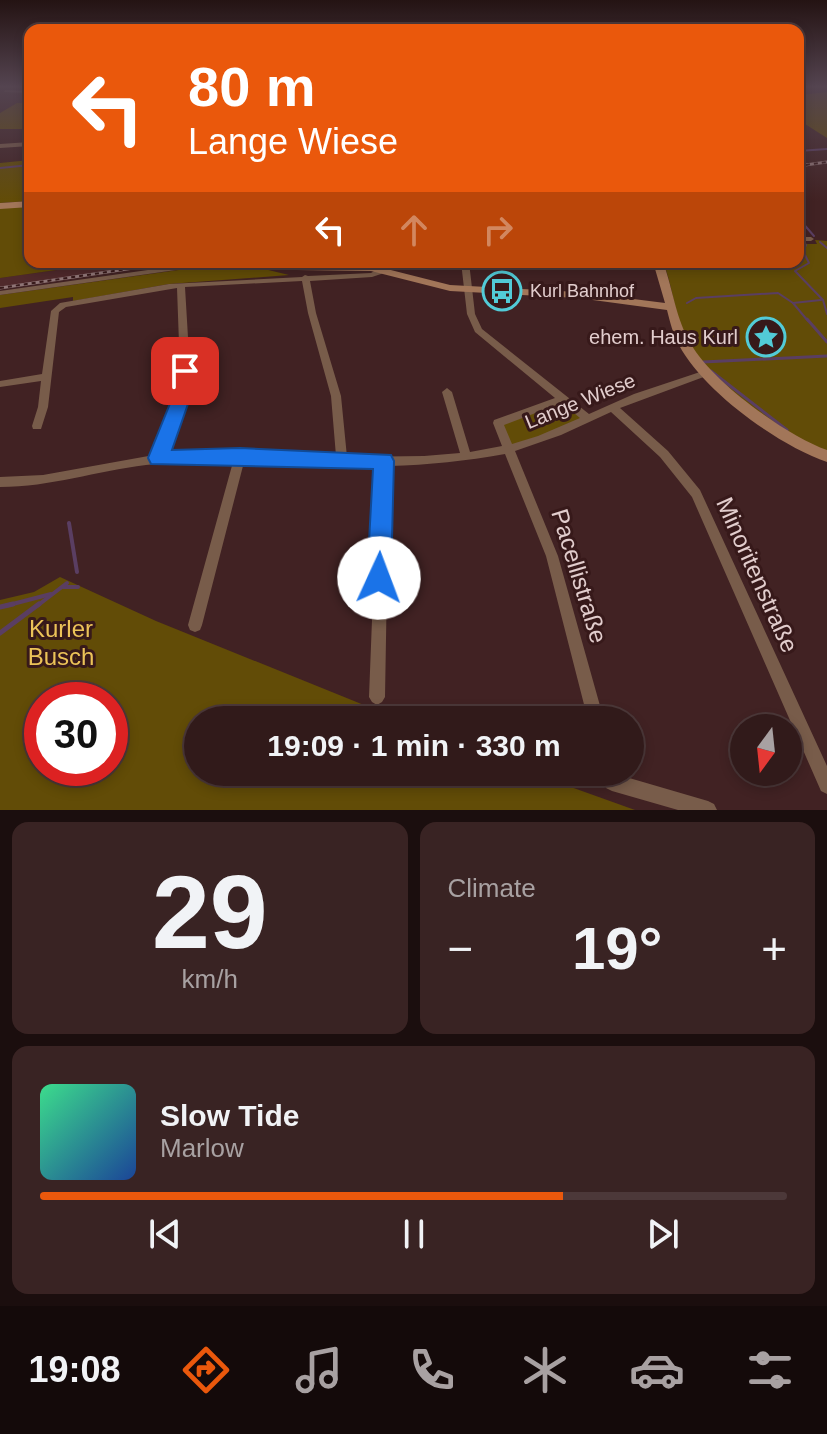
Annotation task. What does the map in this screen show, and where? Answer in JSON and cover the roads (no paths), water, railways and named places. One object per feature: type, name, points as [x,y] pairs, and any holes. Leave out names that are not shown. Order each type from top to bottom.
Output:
[{"type":"street","points":[[0,146],[24,144]]},
{"type":"street","points":[[0,206],[24,204]]},
{"type":"street","points":[[804,239],[811,239]]},
{"type":"street","points":[[0,293],[176,268]]},
{"type":"street","points":[[366,268],[413,281],[467,289],[578,295],[671,307]]},
{"type":"street","points":[[465,268],[471,314],[478,330],[588,419]]},
{"type":"street","points":[[660,268],[684,344],[706,373],[789,438],[827,456]]},
{"type":"street","points":[[37,426],[55,311],[63,305],[181,285],[372,275],[381,271]]},
{"type":"street","points":[[305,277],[312,313],[334,384],[342,459]]},
{"type":"street","points":[[158,458],[180,401],[185,371],[181,285]]},
{"type":"street","name":"Lange Wiese","points":[[0,482],[60,479],[158,458],[240,456],[384,461],[466,456],[508,449],[706,373]]},
{"type":"street","points":[[0,384],[47,377]]},
{"type":"street","points":[[447,392],[466,456]]},
{"type":"street","points":[[508,449],[498,423],[562,399]]},
{"type":"street","name":"Minoritenstraße","points":[[613,408],[664,454],[696,494],[827,785]]},
{"type":"street","name":"Pacellistraße","points":[[508,449],[552,556],[592,706]]},
{"type":"street","points":[[195,625],[240,456]]},
{"type":"street","points":[[377,697],[384,461]]},
{"type":"street","points":[[637,786],[708,810]]},
{"type":"waterway","points":[[804,151],[827,149]]},
{"type":"waterway","points":[[0,168],[24,166]]},
{"type":"waterway","points":[[804,224],[814,236]]},
{"type":"waterway","points":[[804,242],[804,249]]},
{"type":"waterway","points":[[820,242],[827,248]]},
{"type":"waterway","points":[[804,253],[809,263],[804,266]]},
{"type":"waterway","points":[[800,268],[795,271],[823,300],[827,314]]},
{"type":"waterway","points":[[687,303],[696,298],[778,293],[793,303]]},
{"type":"waterway","points":[[793,303],[821,300]]},
{"type":"waterway","points":[[793,303],[808,321]]},
{"type":"waterway","points":[[807,319],[827,342]]},
{"type":"waterway","points":[[703,362],[827,356]]},
{"type":"waterway","points":[[711,371],[787,430]]},
{"type":"waterway","points":[[69,523],[77,572]]},
{"type":"waterway","points":[[37,606],[67,583]]},
{"type":"waterway","points":[[63,587],[78,587]]},
{"type":"waterway","points":[[10,605],[51,594]]},
{"type":"waterway","points":[[0,633],[39,604]]},
{"type":"waterway","points":[[0,607],[10,605]]},
{"type":"waterway","points":[[5,606],[10,605]]},
{"type":"railway","points":[[804,165],[827,162]]},
{"type":"railway","points":[[0,288],[134,268]]},
{"type":"place","name":"Kurl Bahnhof","points":[[502,291]]},
{"type":"place","name":"ehem. Haus Kurl","points":[[766,337]]},
{"type":"park label","name":"Kurler Busch","points":[[61,643]]}]
